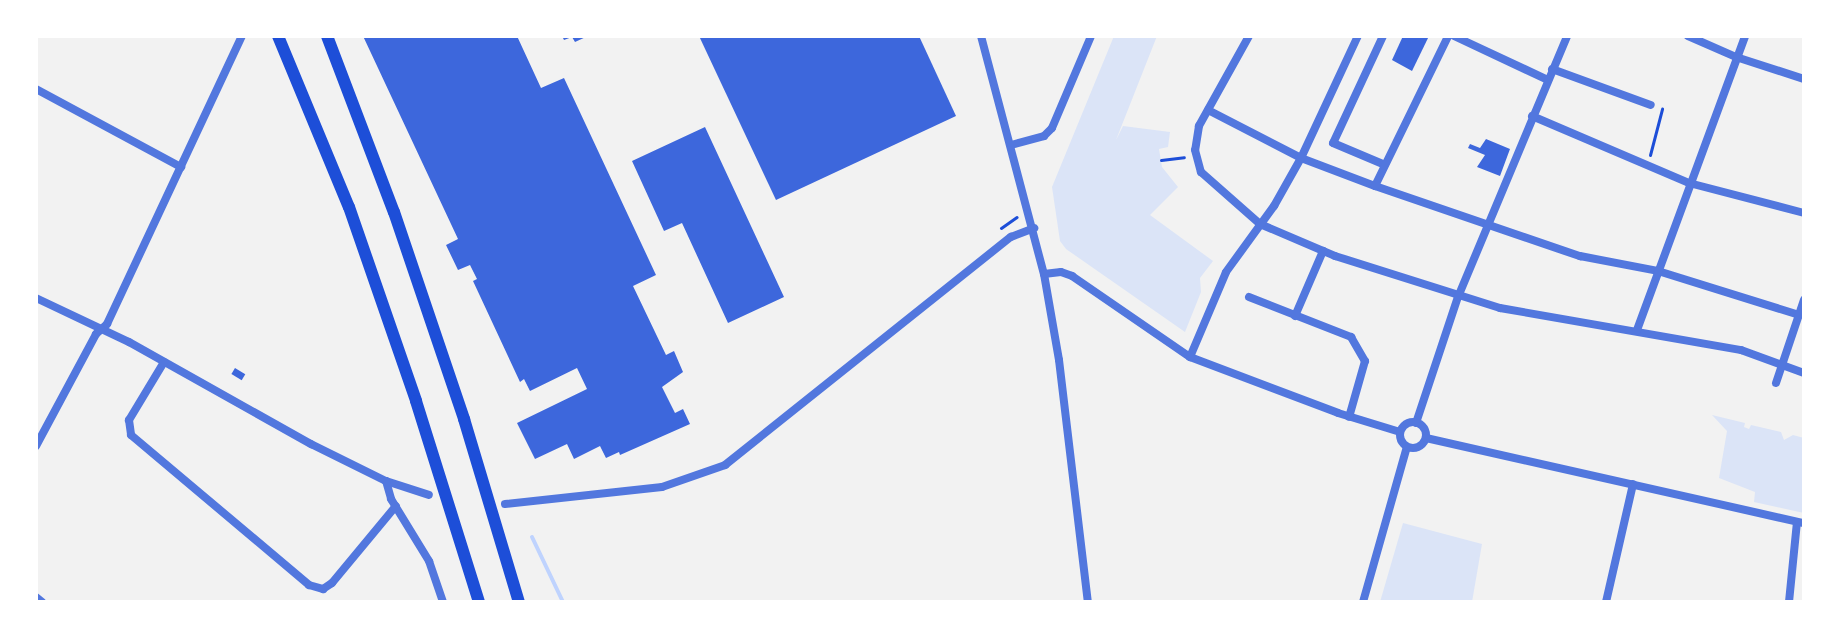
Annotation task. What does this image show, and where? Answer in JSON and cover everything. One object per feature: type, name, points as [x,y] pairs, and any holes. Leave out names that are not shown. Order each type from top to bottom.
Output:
[{"type":"main road","points":[[278,36],[349,207],[416,401],[479,602]]},
{"type":"main road","points":[[327,36],[394,212],[464,419],[519,602]]},
{"type":"street","points":[[36,446],[101,329],[242,36]]},
{"type":"street","points":[[981,36],[1034,225],[1044,274],[1059,360],[1088,602]]},
{"type":"street","points":[[1011,145],[1049,133],[1091,36]]},
{"type":"street","points":[[1249,36],[1199,126],[1196,155],[1201,172],[1260,224],[1323,251],[1458,297],[1500,308],[1741,350],[1804,373]]},
{"type":"street","points":[[1190,357],[1226,272],[1301,158],[1358,36]]},
{"type":"street","points":[[1383,36],[1333,143],[1385,165]]},
{"type":"street","points":[[1375,186],[1451,36],[1548,80]]},
{"type":"street","points":[[1416,423],[1431,370],[1458,297],[1567,36]]},
{"type":"street","points":[[1688,36],[1736,57],[1804,79]]},
{"type":"street","points":[[1637,330],[1745,36]]},
{"type":"street","points":[[1552,69],[1651,105]]},
{"type":"street","points":[[36,89],[181,167]]},
{"type":"street","points":[[1208,110],[1301,158],[1375,186],[1580,256],[1658,271],[1799,315]]},
{"type":"street","points":[[1532,116],[1689,183],[1804,213]]},
{"type":"street","points":[[505,504],[662,487],[725,465],[1011,237],[1034,225]]},
{"type":"street","points":[[1295,316],[1323,251]]},
{"type":"street","points":[[1044,274],[1061,272],[1072,276],[1190,357],[1349,417],[1400,432],[1407,447],[1363,602]]},
{"type":"street","points":[[1249,297],[1351,337],[1365,361],[1349,417]]},
{"type":"street","points":[[36,298],[164,362],[311,444],[386,481],[429,495]]},
{"type":"street","points":[[1776,383],[1804,300]]},
{"type":"street","points":[[164,362],[129,420],[131,435],[309,585],[323,589],[332,583],[396,506]]},
{"type":"street","points":[[1400,432],[1404,426],[1416,423],[1422,426],[1426,438]]},
{"type":"street","points":[[1407,447],[1418,447],[1426,438]]},
{"type":"street","points":[[1426,438],[1801,522],[1789,602]]},
{"type":"street","points":[[386,481],[396,506],[423,548],[443,602]]},
{"type":"street","points":[[1606,602],[1633,484]]},
{"type":"street","points":[[36,597],[42,602]]},
{"type":"path","points":[[1648,163],[1662,109],[1651,105]]},
{"type":"path","points":[[1161,160],[1196,155]]},
{"type":"path","points":[[996,234],[1016,217],[1034,225]]},
{"type":"shaded area","points":[[1114,36],[1157,36],[1116,140],[1123,126],[1170,132],[1168,147],[1159,149],[1162,167],[1178,187],[1150,215],[1213,261],[1200,278],[1201,292],[1185,332],[1066,249],[1060,241],[1052,187]]},
{"type":"shaded area","points":[[1712,415],[1745,423],[1744,427],[1749,429],[1751,425],[1781,432],[1784,440],[1793,435],[1804,438],[1804,513],[1754,502],[1755,492],[1719,478],[1727,431]]},
{"type":"shaded area","points":[[1403,523],[1482,544],[1472,602],[1380,602]]},
{"type":"building","points":[[363,36],[517,36],[541,88],[564,78],[656,275],[633,286],[666,355],[674,351],[683,372],[662,387],[675,413],[683,409],[690,424],[620,455],[619,452],[606,458],[600,446],[574,459],[567,444],[535,459],[517,423],[587,389],[577,368],[530,391],[524,379],[520,382],[473,281],[477,279],[470,265],[458,270],[446,245],[458,239]]},
{"type":"building","points":[[562,36],[588,36],[575,42],[572,37],[564,40]]},
{"type":"building","points":[[699,36],[919,36],[956,116],[776,200]]},
{"type":"building","points":[[1403,36],[1429,36],[1412,71],[1392,60]]},
{"type":"building","points":[[705,127],[784,297],[728,323],[682,223],[664,231],[632,161]]},
{"type":"building","points":[[1486,139],[1510,149],[1500,176],[1477,167],[1485,155],[1468,148],[1470,144],[1480,148]]},
{"type":"building","points":[[235,368],[245,374],[242,380],[231,374]]},
{"type":"waterway","points":[[532,537],[563,602]]}]
